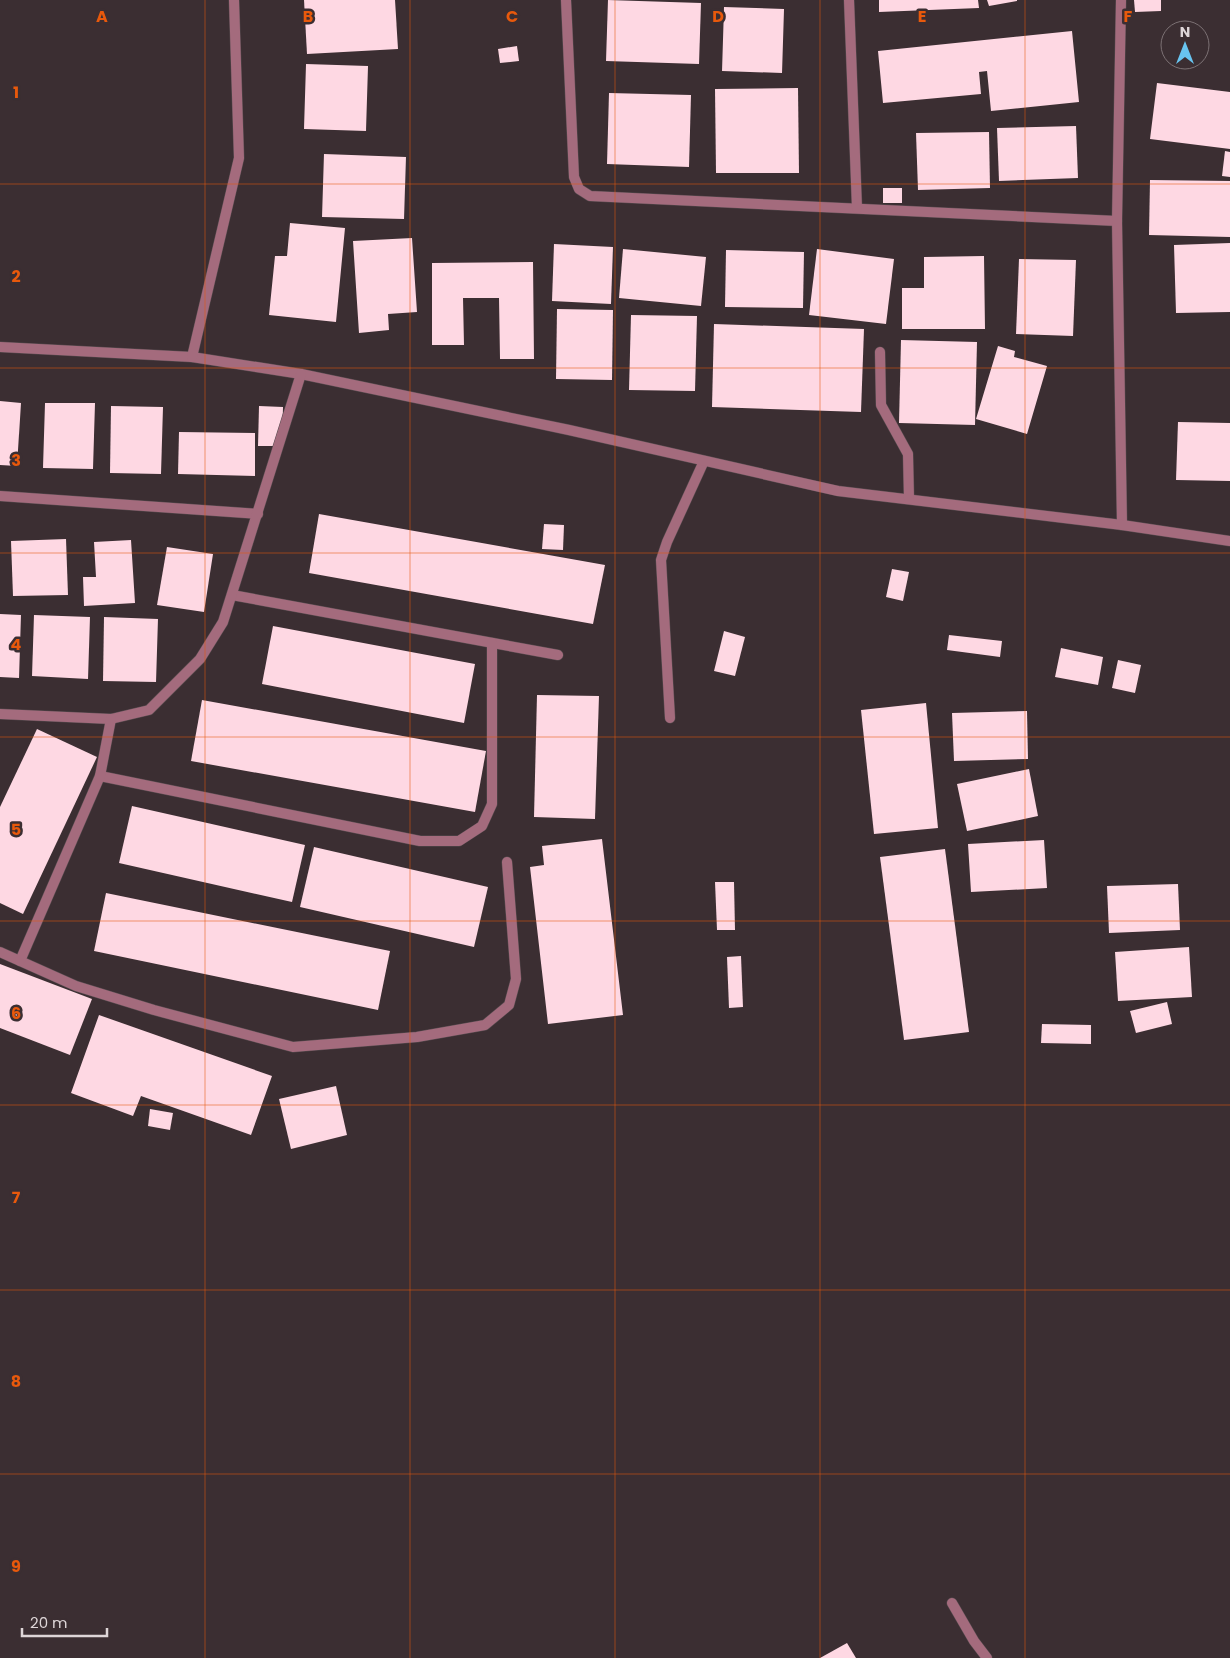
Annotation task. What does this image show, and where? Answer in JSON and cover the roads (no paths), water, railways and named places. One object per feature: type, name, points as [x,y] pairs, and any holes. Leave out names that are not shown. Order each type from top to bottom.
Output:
[{"type":"street","points":[[192,357],[239,158],[234,0]]},
{"type":"street","points":[[566,0],[574,177],[580,189],[590,196],[1117,221]]},
{"type":"street","points":[[849,0],[857,208]]},
{"type":"street","points":[[1121,0],[1117,221],[1122,525]]},
{"type":"street","points":[[0,347],[192,357],[301,374],[704,460],[838,491],[1122,525],[1230,541]]},
{"type":"street","points":[[880,352],[882,405],[908,454],[909,499]]},
{"type":"street","points":[[0,714],[111,719],[149,710],[200,659],[223,622],[301,374]]},
{"type":"street","points":[[670,718],[661,560],[666,542],[704,460]]},
{"type":"street","points":[[0,496],[258,514]]},
{"type":"street","points":[[232,595],[558,655]]},
{"type":"street","points":[[100,776],[420,841],[460,841],[482,826],[492,804],[492,643]]},
{"type":"street","points":[[20,961],[100,776],[111,719]]},
{"type":"street","points":[[0,952],[76,986],[137,1005],[293,1048],[417,1037],[485,1024],[509,1005],[516,979],[507,862]]},
{"type":"street","points":[[952,1604],[974,1641],[987,1658]]}]
